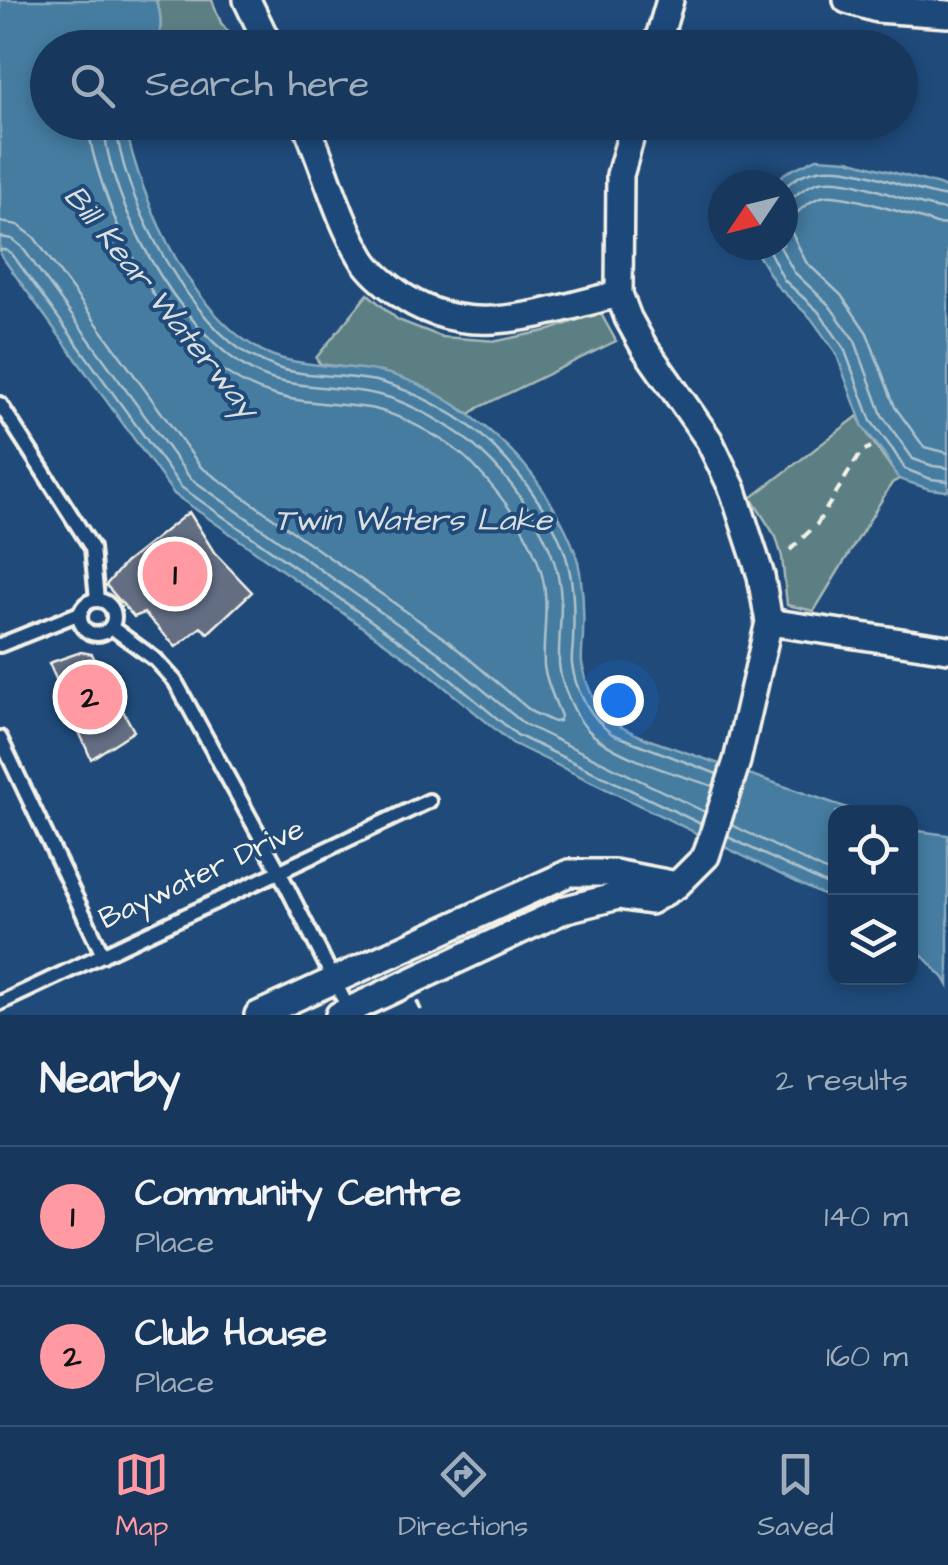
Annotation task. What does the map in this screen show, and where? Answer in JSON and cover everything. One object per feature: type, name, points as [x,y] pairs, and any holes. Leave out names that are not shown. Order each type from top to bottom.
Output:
[{"type":"street","points":[[246,0],[261,30]]},
{"type":"street","points":[[661,30],[670,0]]},
{"type":"street","points":[[846,0],[877,9],[948,14]]},
{"type":"street","points":[[313,140],[340,215],[363,260],[404,298],[430,312],[485,322],[620,294]]},
{"type":"street","points":[[344,1013],[566,908],[618,896],[650,901],[677,885],[706,856],[737,761],[768,622],[761,576],[733,490],[709,440],[644,347],[620,294],[620,175],[630,140]]},
{"type":"street","points":[[768,622],[948,650]]},
{"type":"street","points":[[258,1015],[569,873],[614,874],[677,885]]},
{"type":"lane","points":[[0,404],[92,548],[97,600]]},
{"type":"lane","points":[[0,645],[80,613],[86,604],[97,600],[109,604],[114,617],[111,627],[102,634],[83,626],[80,613]]},
{"type":"lane","points":[[111,627],[156,660],[175,681],[335,981],[344,1013]]},
{"type":"lane","points":[[0,738],[103,954]]},
{"type":"lane","name":"Baywater Drive","points":[[0,1003],[429,801]]},
{"type":"path","points":[[790,550],[816,524],[861,452],[871,448]]},
{"type":"green space","points":[[155,0],[212,0],[227,30],[160,30]]},
{"type":"green space","points":[[368,294],[398,320],[442,337],[497,341],[550,330],[600,312],[616,341],[470,414],[431,391],[384,373],[320,364],[316,358]]},
{"type":"green space","points":[[858,416],[899,479],[892,483],[814,611],[787,605],[776,537],[751,498]]},
{"type":"water","name":"Twin Waters Lake","points":[[0,0],[155,0],[160,30],[30,30],[30,140],[129,140],[159,226],[200,295],[225,323],[252,345],[283,359],[381,372],[426,388],[472,417],[512,452],[543,490],[575,551],[583,595],[582,663],[601,711],[617,725],[647,739],[839,805],[828,805],[828,898],[512,743],[425,671],[174,494],[0,254]]},
{"type":"water","points":[[817,158],[848,160],[948,189],[948,491],[899,479],[863,427],[836,353],[811,318],[777,286],[761,260],[798,260],[798,170],[791,170]]},
{"type":"water","points":[[918,831],[948,835],[948,985],[918,951]]},
{"type":"building","points":[[189,512],[214,552],[252,592],[208,633],[201,627],[176,647],[144,613],[134,617],[106,585],[125,563]]},
{"type":"building","points":[[81,652],[92,654],[134,731],[91,759],[49,663]]},
{"type":"place","name":"Community Centre","points":[[175,574]]},
{"type":"place","name":"Club House","points":[[90,697]]},
{"type":"water label","name":"Bill Kear Waterway","points":[[162,301]]}]
